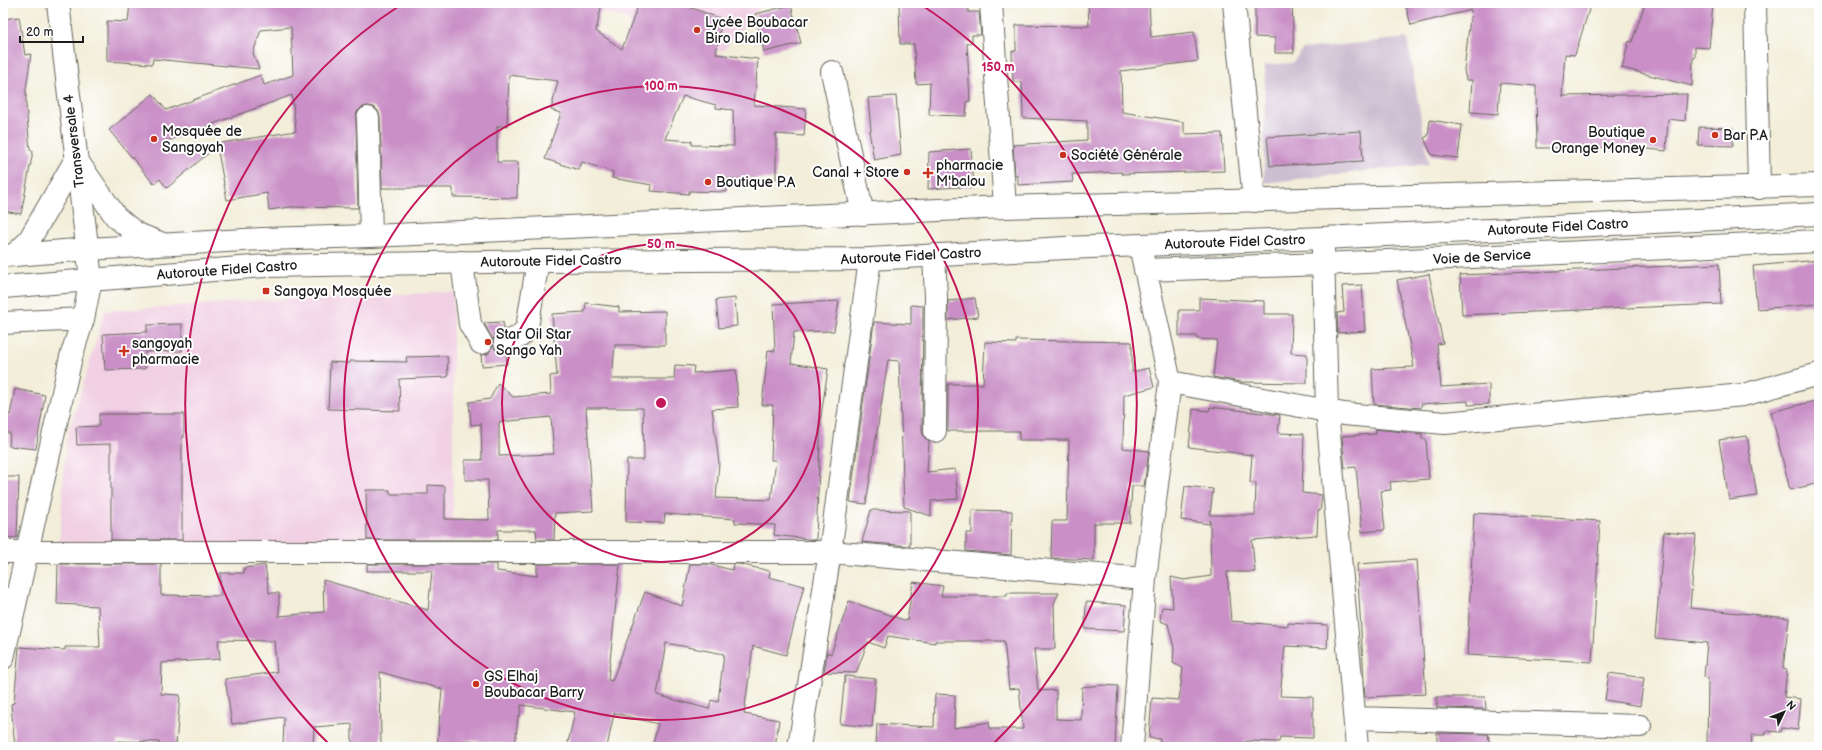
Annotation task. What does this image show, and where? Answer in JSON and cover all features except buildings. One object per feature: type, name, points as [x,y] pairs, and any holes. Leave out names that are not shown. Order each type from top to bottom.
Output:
[{"type":"main road","name":"Transversale 4","points":[[3,658],[71,357],[83,319],[91,279],[58,3]]},
{"type":"main road","points":[[991,3],[1005,207]]},
{"type":"main road","points":[[1234,3],[1254,201]]},
{"type":"main road","points":[[1755,3],[1759,188]]},
{"type":"main road","points":[[832,72],[863,214]]},
{"type":"main road","points":[[368,118],[372,236]]},
{"type":"main road","points":[[8,256],[28,242],[76,159],[116,217],[137,234],[165,245]]},
{"type":"main road","name":"Autoroute Fidel Castro","points":[[8,256],[88,249],[262,239],[372,236],[1005,207],[1759,188],[1819,185]]},
{"type":"main road","name":"Autoroute Fidel Castro","points":[[3,288],[91,279],[265,266],[538,260],[870,259],[1819,214]]},
{"type":"main road","points":[[1323,238],[1327,411],[1357,747]]},
{"type":"main road","name":"Voie de Service","points":[[1145,270],[1323,264],[1819,241]]},
{"type":"main road","points":[[1132,747],[1145,580],[1170,382],[1140,245]]},
{"type":"main road","points":[[934,255],[936,297],[935,431]]},
{"type":"main road","points":[[799,747],[830,552],[870,259]]},
{"type":"main road","points":[[505,342],[519,337],[527,328],[538,260]]},
{"type":"main road","points":[[462,262],[470,324],[481,343]]},
{"type":"main road","points":[[3,323],[83,319]]},
{"type":"main road","points":[[1170,382],[1344,414],[1445,423],[1743,396],[1819,374]]},
{"type":"main road","points":[[3,552],[830,552],[1145,580]]},
{"type":"main road","points":[[1355,718],[1640,726]]},
{"type":"shaded area","name":"Lycée Boubacar Biro Diallo","points":[[562,3],[763,3],[723,51],[695,46],[611,14]]},
{"type":"shaded area","points":[[1407,38],[1429,164],[1264,183],[1265,65],[1292,63],[1303,49]]},
{"type":"shaded area","points":[[453,292],[453,543],[59,547],[66,441],[105,311],[266,300]]},
{"type":"place","name":"Lycée Boubacar Biro Diallo","points":[[697,30]]},
{"type":"place","name":"Bar P.A","points":[[1715,135]]},
{"type":"place","name":"Mosquée de Sangoyah","points":[[154,139]]},
{"type":"place","name":"Boutique Orange Money","points":[[1653,140]]},
{"type":"place","name":"Société Générale","points":[[1063,155]]},
{"type":"place","name":"Canal + Store","points":[[907,172]]},
{"type":"place","name":"pharmacie M'balou","points":[[928,173]]},
{"type":"place","name":"Boutique P.A","points":[[708,182]]},
{"type":"place","name":"Sangoya Mosquée","points":[[266,291]]},
{"type":"place","name":"Star Oil Star Sango Yah","points":[[488,342]]},
{"type":"place","name":"sangoyah pharmacie","points":[[124,351]]},
{"type":"place","name":"GS Elhaj Boubacar Barry","points":[[476,684]]}]
